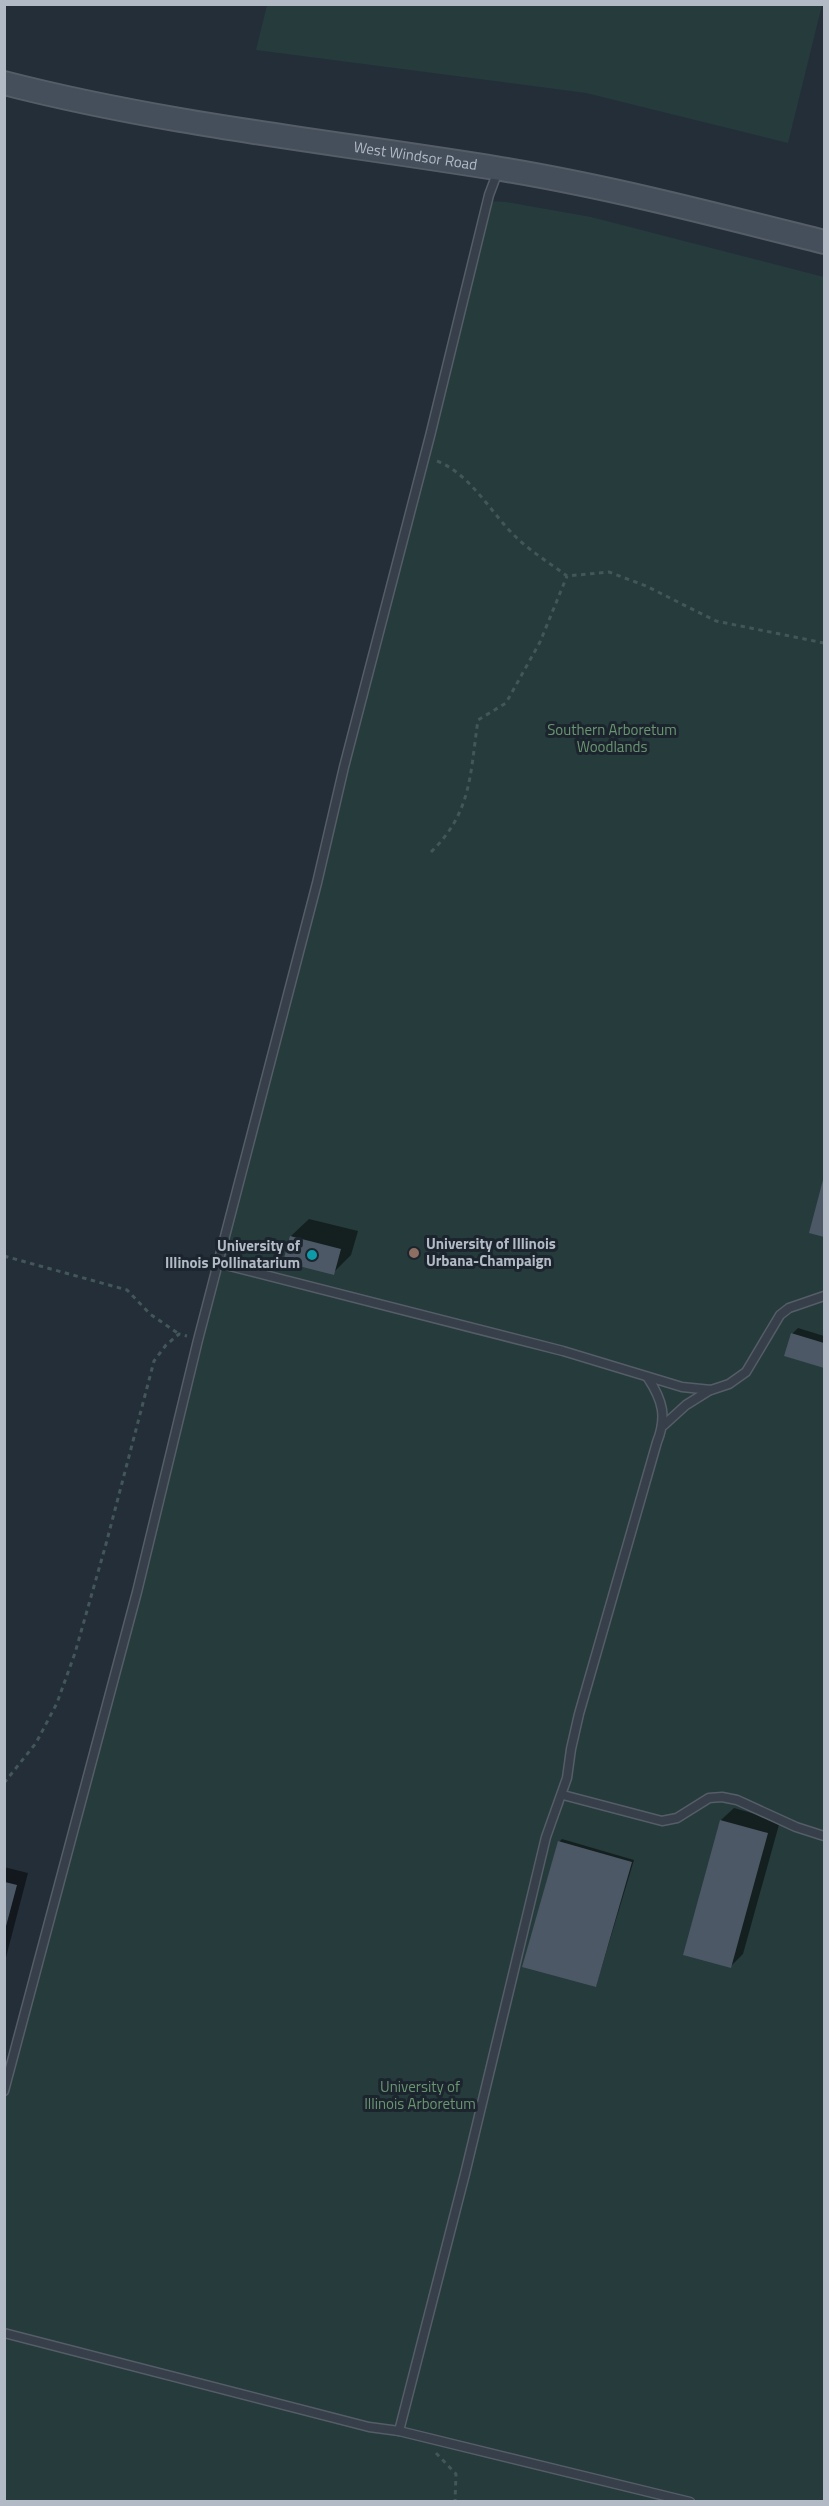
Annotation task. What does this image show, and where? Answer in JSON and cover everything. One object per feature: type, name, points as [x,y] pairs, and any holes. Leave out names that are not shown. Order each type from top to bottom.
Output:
[{"type":"main road","name":"West Windsor Road","points":[[4,83],[129,112],[498,169],[661,201],[825,242]]},
{"type":"lane","points":[[4,2091],[134,1604],[198,1340],[425,457],[489,195],[498,169]]},
{"type":"lane","points":[[218,1263],[615,1365],[682,1388],[711,1390]]},
{"type":"lane","points":[[399,2431],[465,2174],[546,1836],[563,1795],[579,1714],[657,1442],[664,1425],[686,1405],[711,1390],[729,1384],[746,1372],[780,1315],[789,1308],[825,1296]]},
{"type":"lane","points":[[648,1378],[660,1399],[664,1425]]},
{"type":"lane","points":[[563,1795],[662,1821],[677,1818],[710,1798],[722,1797],[737,1800],[788,1824],[825,1836]]},
{"type":"lane","points":[[4,2333],[369,2427],[399,2431],[690,2502]]},
{"type":"path","points":[[425,457],[447,465],[485,500],[517,539],[567,576],[609,572],[646,586],[716,621],[825,643]]},
{"type":"path","points":[[430,852],[448,835],[465,804],[478,720],[506,702],[540,642],[567,576]]},
{"type":"path","points":[[4,1257],[127,1290],[150,1314],[179,1334],[198,1340]]},
{"type":"path","points":[[4,1783],[36,1743],[57,1703],[75,1653],[106,1544],[154,1361],[166,1345],[179,1334]]},
{"type":"path","points":[[420,2437],[456,2474],[455,2502]]},
{"type":"green space","points":[[267,4],[822,5],[788,143],[586,93],[256,50]]},
{"type":"green space","name":"University of Illinois Arboretum","points":[[487,201],[506,202],[591,217],[824,277],[824,2501],[5,2502],[5,2083],[137,1592]]},
{"type":"building","points":[[824,1176],[824,1237],[809,1233]]},
{"type":"building","name":"University of Illinois Pollinatarium","points":[[290,1236],[341,1249],[334,1275],[283,1262]]},
{"type":"building","points":[[791,1333],[824,1343],[824,1368],[784,1356]]},
{"type":"building","points":[[720,1820],[768,1833],[731,1968],[683,1955]]},
{"type":"building","points":[[558,1841],[632,1862],[596,1987],[522,1967]]},
{"type":"building","points":[[5,1882],[17,1885],[5,1930]]},
{"type":"place","name":"University of Illinois Urbana-Champaign","points":[[414,1253]]},
{"type":"place","name":"University of Illinois Pollinatarium","points":[[312,1255]]},
{"type":"park label","name":"Southern Arboretum Woodlands","points":[[612,738]]}]
